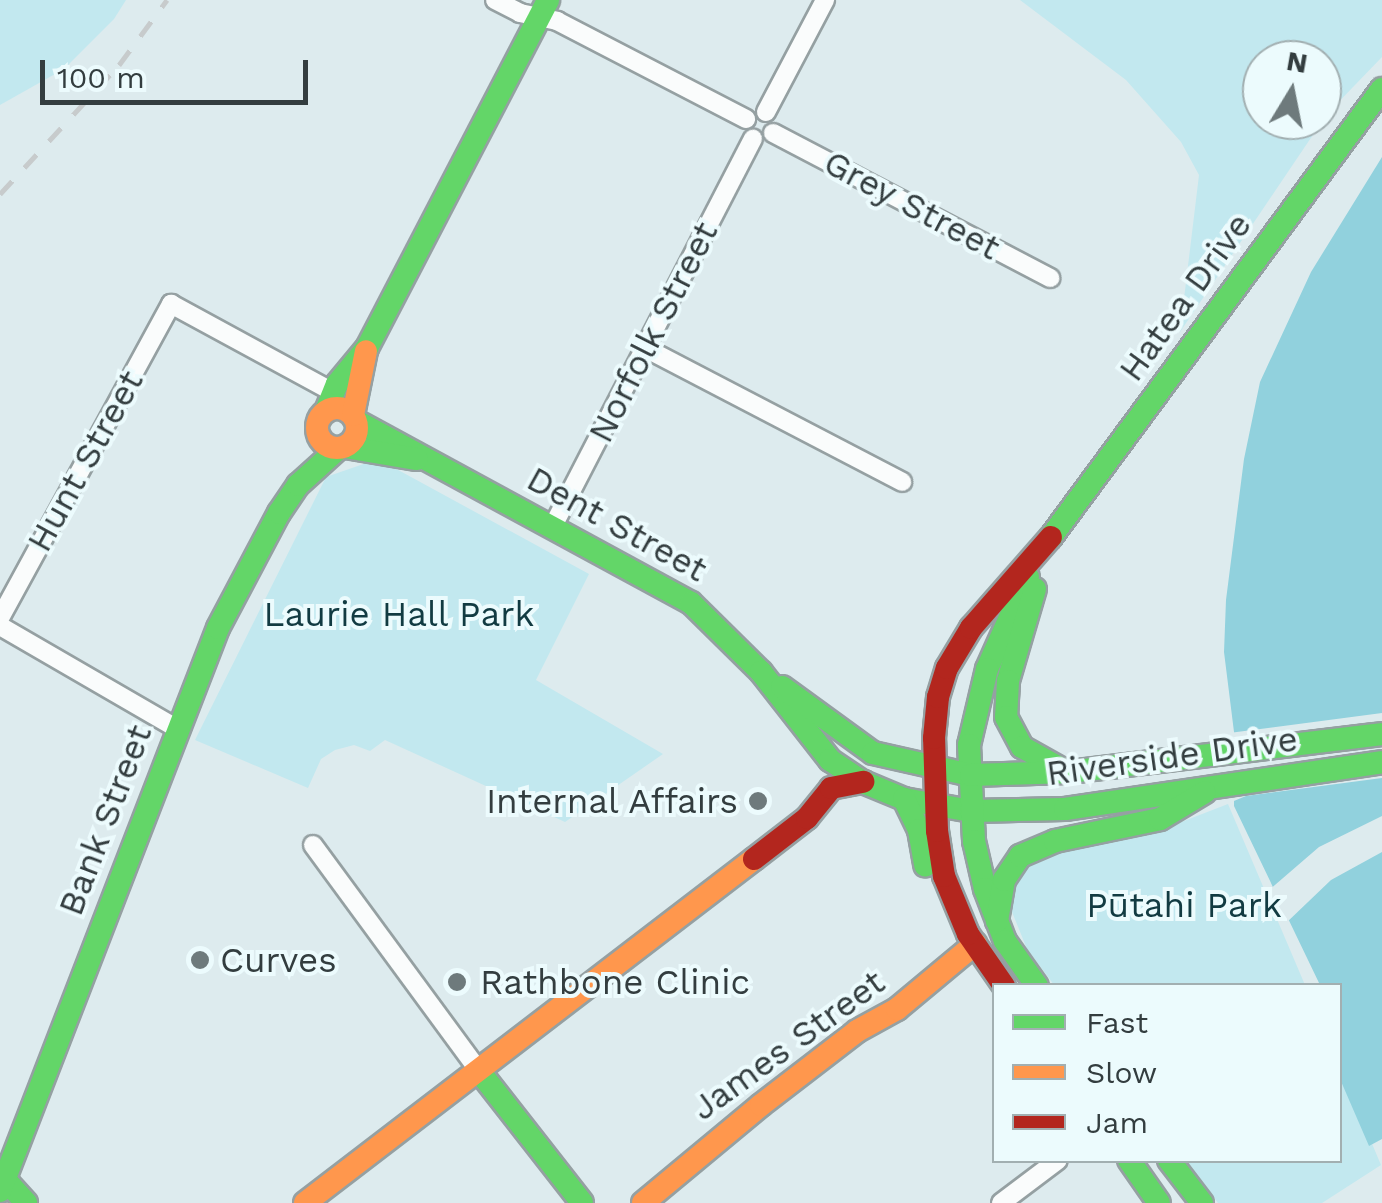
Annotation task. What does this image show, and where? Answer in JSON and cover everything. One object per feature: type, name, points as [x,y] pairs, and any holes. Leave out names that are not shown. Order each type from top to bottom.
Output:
[{"type":"main road","name":"Bank Street","points":[[2,1181],[218,628],[340,412],[367,348],[543,9]]},
{"type":"main road","name":"Hatea Drive","points":[[936,807],[936,711],[947,668],[971,628],[1045,546],[1382,90]]},
{"type":"main road","points":[[340,412],[354,439],[342,448],[322,442],[340,412]]},
{"type":"main road","name":"Dent Street","points":[[340,412],[691,602],[761,672],[818,748],[863,782],[936,807]]},
{"type":"main road","name":"Bank Street","points":[[298,485],[342,448]]},
{"type":"main road","name":"Dent Street","points":[[342,448],[422,459]]},
{"type":"main road","name":"Hatea Drive","points":[[971,811],[972,725],[987,668],[1045,546]]},
{"type":"main road","points":[[1045,546],[1008,681],[1005,709],[1008,726],[1022,747],[1040,761],[1070,772]]},
{"type":"main road","name":"Dent Street","points":[[761,672],[873,752],[935,770]]},
{"type":"main road","name":"Riverside Drive","points":[[935,770],[970,775],[1070,772],[1382,734]]},
{"type":"main road","points":[[778,838],[807,793],[818,748]]},
{"type":"main road","name":"Riverside Drive","points":[[936,807],[971,811],[1065,809],[1382,762]]},
{"type":"main road","points":[[305,1203],[807,818],[831,788],[863,782]]},
{"type":"main road","points":[[997,922],[1004,880],[1020,856],[1055,841],[1160,819],[1220,784]]},
{"type":"main road","points":[[904,799],[920,836],[940,913],[975,944]]},
{"type":"main road","points":[[936,807],[944,876],[952,901],[1002,983]]},
{"type":"main road","points":[[971,811],[985,889],[997,922],[1005,941],[1035,983]]},
{"type":"main road","name":"James Street","points":[[643,1203],[857,1030],[897,1009],[975,944]]},
{"type":"main road","points":[[479,1070],[582,1203]]},
{"type":"main road","points":[[1131,1163],[1159,1203]]},
{"type":"main road","points":[[1171,1163],[1202,1203]]},
{"type":"main road","points":[[2,1181],[26,1203]]},
{"type":"street","points":[[496,0],[543,9],[558,21],[746,119]]},
{"type":"street","points":[[766,112],[825,0]]},
{"type":"street","points":[[757,111],[766,112],[775,123],[774,133],[762,141],[753,139],[745,128],[746,119],[757,111]]},
{"type":"street","name":"Grey Street","points":[[774,133],[1050,278]]},
{"type":"street","name":"Norfolk Street","points":[[553,526],[753,139]]},
{"type":"street","name":"Hunt Street","points":[[0,618],[171,304],[340,412]]},
{"type":"street","points":[[645,348],[902,482]]},
{"type":"street","points":[[0,626],[178,729]]},
{"type":"street","points":[[313,845],[479,1070]]},
{"type":"street","points":[[1002,1203],[1054,1163]]},
{"type":"green space","points":[[0,0],[126,0],[114,19],[64,69],[0,105]]},
{"type":"green space","points":[[1020,0],[1382,0],[1382,57],[1342,98],[1342,40],[1242,40],[1242,140],[1309,140],[1180,332],[1199,175],[1181,142],[1126,80]]},
{"type":"green space","name":"Laurie Hall Park","points":[[378,459],[589,574],[536,680],[663,754],[565,822],[385,740],[370,751],[354,745],[335,750],[321,759],[308,788],[195,740],[326,477]]},
{"type":"green space","name":"Pūtahi Park","points":[[1228,804],[1304,983],[1052,983],[1027,949],[1010,907],[1014,883],[1025,867],[1039,857],[1171,826]]},
{"type":"green space","points":[[1342,1073],[1381,1165],[1322,1203],[1218,1203],[1188,1163],[1342,1163]]},
{"type":"shaded area","points":[[1382,157],[1382,1139],[1369,1146],[1342,1084],[1342,983],[1319,983],[1234,806],[1234,732],[1224,652],[1226,600],[1244,459],[1260,382],[1311,272]]},
{"type":"pier","points":[[1382,713],[1382,778],[1246,796],[1229,803],[1229,733]]},
{"type":"pier","points":[[1382,816],[1382,852],[1331,880],[1285,924],[1269,890],[1319,847]]},
{"type":"railway","points":[[0,194],[119,65],[167,0]]},
{"type":"traffic: fast","points":[[326,411],[337,384],[367,348],[548,0]]},
{"type":"traffic: fast","points":[[1051,537],[1382,89]]},
{"type":"traffic: fast","points":[[356,421],[691,603],[761,672],[830,760],[863,782],[904,799],[971,811],[1065,809],[1382,762]]},
{"type":"traffic: fast","points":[[345,447],[417,459]]},
{"type":"traffic: fast","points":[[0,1191],[218,628],[279,513],[298,485],[339,448]]},
{"type":"traffic: fast","points":[[1028,577],[987,669],[969,745],[974,841],[985,889],[1005,941],[1035,983]]},
{"type":"traffic: fast","points":[[1035,589],[1008,681],[1006,717],[1022,747],[1063,770]]},
{"type":"traffic: fast","points":[[782,687],[873,753],[971,775],[1069,772],[1382,734]]},
{"type":"traffic: fast","points":[[997,921],[1004,880],[1020,856],[1055,841],[1160,819],[1205,792]]},
{"type":"traffic: fast","points":[[904,799],[919,830],[925,865]]},
{"type":"traffic: fast","points":[[479,1071],[582,1203]]},
{"type":"traffic: fast","points":[[1131,1163],[1159,1203]]},
{"type":"traffic: fast","points":[[1171,1163],[1202,1203]]},
{"type":"traffic: fast","points":[[0,1174],[26,1203]]},
{"type":"traffic: slow","points":[[353,415],[366,351]]},
{"type":"traffic: slow","points":[[337,408],[351,414],[357,428],[351,442],[337,448],[323,442],[317,428],[323,414],[337,408]]},
{"type":"traffic: slow","points":[[305,1203],[754,859]]},
{"type":"traffic: slow","points":[[643,1203],[761,1105],[857,1031],[897,1009],[975,944]]},
{"type":"traffic: jam","points":[[1002,983],[968,934],[944,876],[937,831],[934,738],[938,697],[947,668],[971,628],[1051,537]]},
{"type":"traffic: jam","points":[[754,859],[807,818],[831,788],[863,782]]},
{"type":"place","name":"Internal Affairs","points":[[758,801]]},
{"type":"place","name":"Curves","points":[[200,960]]},
{"type":"place","name":"Rathbone Clinic","points":[[457,982]]}]
